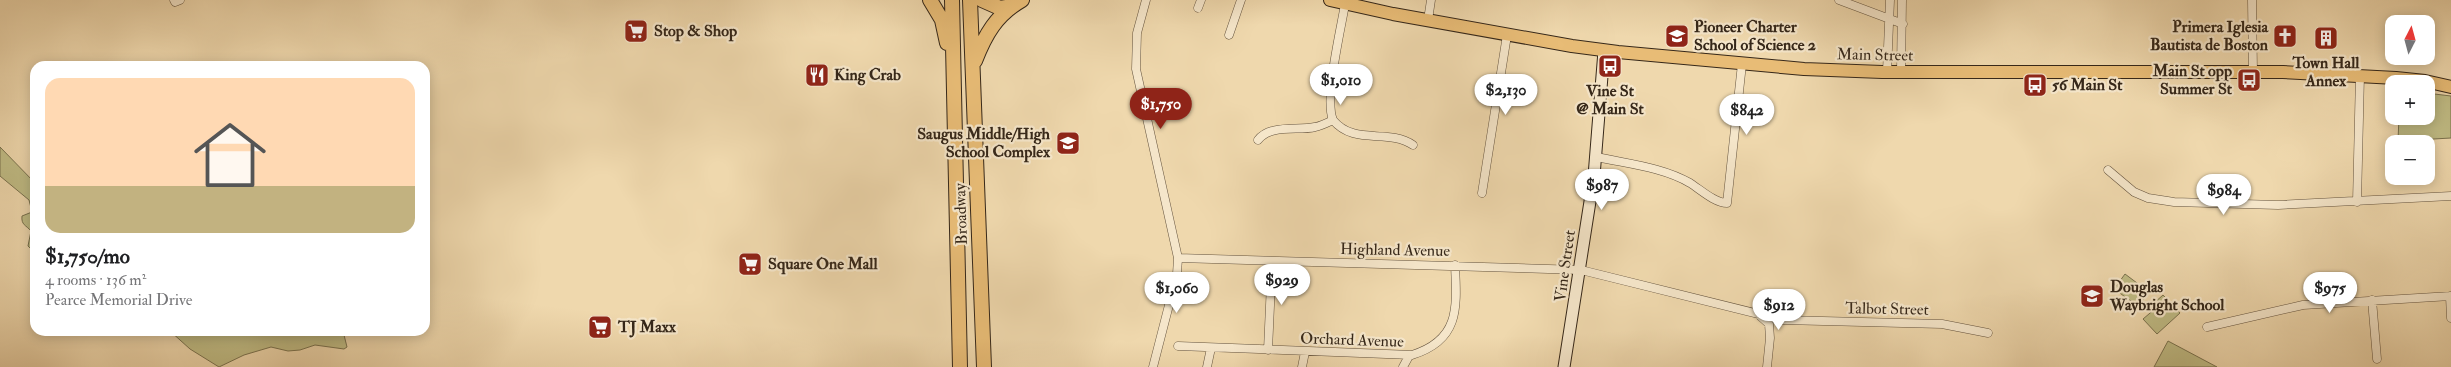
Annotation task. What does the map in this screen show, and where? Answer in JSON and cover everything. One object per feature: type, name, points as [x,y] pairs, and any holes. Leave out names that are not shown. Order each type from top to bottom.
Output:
[{"type":"highway","points":[[930,0],[943,23],[955,75]]},
{"type":"highway","name":"Broadway","points":[[952,0],[960,367]]},
{"type":"highway","name":"Broadway","points":[[970,0],[984,367]]},
{"type":"highway","points":[[982,0],[1000,8],[1017,3]]},
{"type":"highway","points":[[972,68],[989,30],[996,20],[1017,3]]},
{"type":"main road","name":"Main Street","points":[[1330,0],[1507,35],[1604,51],[1804,69],[1887,72],[2253,72],[2385,77]]},
{"type":"main road","name":"Main Street","points":[[2435,81],[2451,80]]},
{"type":"main road","name":"Main Street","points":[[2435,83],[2451,87]]},
{"type":"street","points":[[174,0],[175,2],[180,0]]},
{"type":"street","points":[[1146,0],[1137,33],[1136,69],[1178,258],[1176,274],[1153,367]]},
{"type":"street","points":[[1229,35],[1241,0]]},
{"type":"street","points":[[1428,20],[1431,0]]},
{"type":"street","points":[[1839,0],[1903,24]]},
{"type":"street","points":[[1887,72],[1890,0]]},
{"type":"street","points":[[1902,0],[1902,72]]},
{"type":"street","points":[[2252,0],[2253,72]]},
{"type":"street","points":[[1345,4],[1331,94],[1330,110],[1333,120],[1340,127],[1352,133],[1400,138],[1413,145]]},
{"type":"street","points":[[1482,193],[1507,35]]},
{"type":"street","name":"Vine Street","points":[[1564,367],[1581,270],[1597,157],[1604,51]]},
{"type":"street","points":[[1597,157],[1646,167],[1680,178],[1720,201],[1727,203],[1742,64]]},
{"type":"street","points":[[2357,202],[2360,75]]},
{"type":"street","points":[[1258,140],[1265,134],[1278,130],[1314,128],[1333,120]]},
{"type":"street","points":[[2108,170],[2134,192],[2157,201],[2236,206],[2357,202],[2451,196]]},
{"type":"street","name":"Highland Avenue","points":[[1178,258],[1581,270]]},
{"type":"street","points":[[1268,350],[1272,261]]},
{"type":"street","name":"Orchard Avenue","points":[[1178,346],[1408,356],[1420,353],[1439,342],[1451,325],[1457,306],[1455,265]]},
{"type":"street","name":"Talbot Street","points":[[1581,270],[1759,315],[1791,321],[1942,324],[1988,333]]},
{"type":"street","points":[[2207,327],[2303,305],[2450,296],[2451,318]]},
{"type":"street","points":[[2372,300],[2377,358]]},
{"type":"street","points":[[1759,315],[1769,324],[1770,338],[1767,367]]},
{"type":"street","points":[[1207,367],[1211,348]]},
{"type":"street","points":[[1302,367],[1305,352]]},
{"type":"street","points":[[1403,367],[1408,356]]},
{"type":"shaded area","points":[[2435,94],[2451,96],[2451,138],[2435,139],[2435,135],[2398,135],[2399,125],[2435,125]]},
{"type":"shaded area","points":[[0,147],[30,178],[30,204],[29,200],[0,176]]},
{"type":"shaded area","points":[[30,213],[30,230],[23,223],[22,216]]},
{"type":"shaded area","points":[[2125,274],[2149,292],[2138,306],[2114,289]]},
{"type":"shaded area","points":[[2163,295],[2180,313],[2157,334],[2143,319],[2156,308],[2153,304]]},
{"type":"shaded area","points":[[176,336],[344,336],[347,347],[344,349],[315,345],[300,350],[288,351],[271,347],[244,355],[219,367],[190,349]]},
{"type":"shaded area","points":[[2168,341],[2217,367],[2154,367]]},
{"type":"place","name":"Stop & Shop","points":[[636,31]]},
{"type":"place","name":"Pioneer Charter School of Science 2","points":[[1677,36]]},
{"type":"place","name":"Primera Iglesia Bautista de Boston","points":[[2285,36]]},
{"type":"place","name":"Town Hall Annex","points":[[2326,38]]},
{"type":"place","name":"Vine St @ Main St","points":[[1610,66]]},
{"type":"place","name":"King Crab","points":[[817,75]]},
{"type":"place","name":"Main St opp Summer St","points":[[2249,80]]},
{"type":"place","name":"56 Main St","points":[[2035,85]]},
{"type":"place","name":"Saugus Middle/High School Complex","points":[[1068,143]]},
{"type":"place","name":"Square One Mall","points":[[750,264]]},
{"type":"place","name":"Douglas Waybright School","points":[[2092,296]]},
{"type":"place","name":"TJ Maxx","points":[[600,327]]}]
